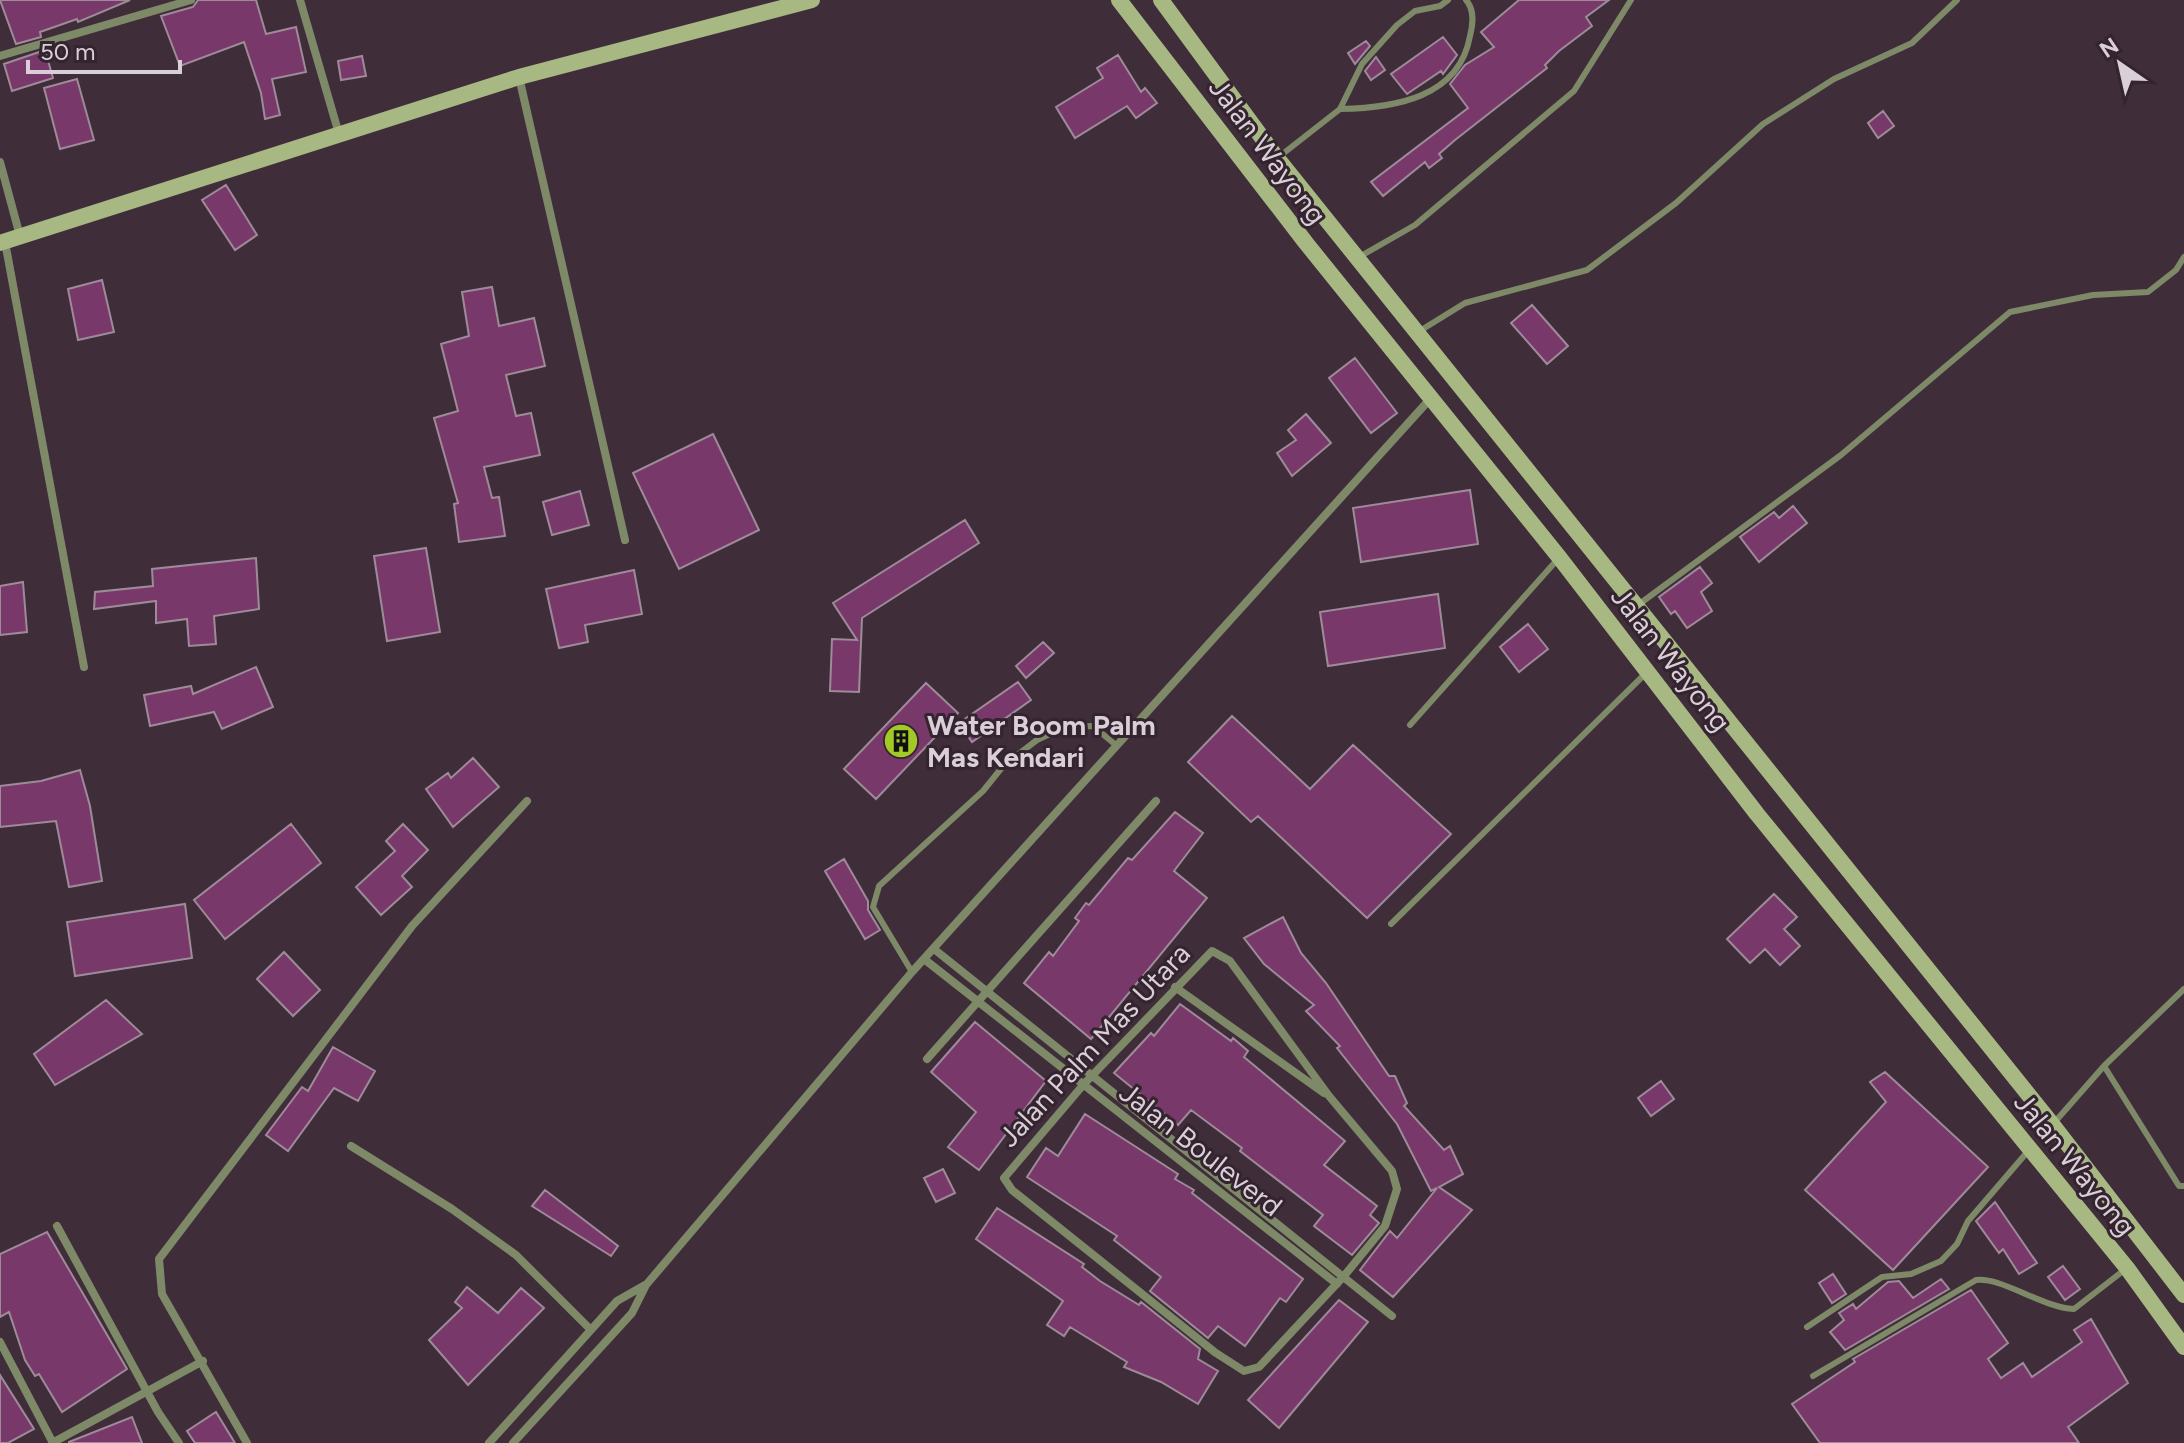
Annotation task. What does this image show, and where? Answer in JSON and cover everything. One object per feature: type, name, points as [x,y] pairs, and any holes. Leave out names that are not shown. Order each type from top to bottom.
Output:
[{"type":"main road","points":[[8,240],[519,77],[812,0]]},
{"type":"main road","name":"Jalan Wayong","points":[[1119,0],[1430,399],[1559,557],[1757,814],[1913,1001],[2029,1150],[2127,1268],[2184,1347]]},
{"type":"main road","name":"Jalan Wayong","points":[[1161,0],[1277,158],[2052,1124],[2184,1295]]},
{"type":"street","points":[[0,56],[191,0]]},
{"type":"street","points":[[300,0],[339,135]]},
{"type":"street","points":[[519,77],[625,540]]},
{"type":"street","points":[[0,162],[8,240],[84,667]]},
{"type":"street","points":[[513,1443],[632,1313],[646,1285],[912,972],[1430,399]]},
{"type":"street","points":[[247,1443],[203,1361],[162,1294],[159,1259],[412,926],[527,801]]},
{"type":"street","points":[[927,1059],[1156,801]]},
{"type":"street","name":"Jalan Bouleverd","points":[[934,949],[1392,1316]]},
{"type":"street","name":"Jalan Palm Mas Utara","points":[[1337,1284],[1259,1367],[1244,1371],[1216,1353],[1006,1184],[1004,1178],[1007,1172],[1084,1084],[1203,956],[1212,951],[1223,955],[1329,1096],[1392,1171],[1397,1189],[1385,1226],[1344,1276]]},
{"type":"street","name":"Jalan Bouleverd","points":[[924,959],[1337,1284]]},
{"type":"street","points":[[1175,987],[1329,1096]]},
{"type":"street","points":[[351,1146],[452,1209],[516,1255],[591,1330]]},
{"type":"street","points":[[57,1226],[179,1443]]},
{"type":"street","points":[[1337,1284],[1344,1276]]},
{"type":"street","points":[[489,1443],[617,1301],[646,1285]]},
{"type":"street","points":[[0,1342],[53,1443],[203,1361]]},
{"type":"lane","points":[[1277,158],[1340,109],[1362,64],[1397,25],[1415,11],[1440,6],[1448,0]]},
{"type":"lane","points":[[1340,109],[1377,108],[1410,99],[1439,86],[1457,72],[1467,51],[1472,26],[1471,6],[1466,0]]},
{"type":"lane","points":[[1358,258],[1415,225],[1574,91],[1631,0]]},
{"type":"lane","points":[[1418,332],[1465,303],[1587,270],[1676,203],[1763,124],[1834,79],[1912,43],[1957,0]]},
{"type":"lane","points":[[1637,607],[1841,455],[2010,312],[2093,295],[2148,292],[2176,270],[2184,257]]},
{"type":"lane","points":[[1410,725],[1559,557]]},
{"type":"lane","points":[[1391,924],[1648,671]]},
{"type":"lane","points":[[912,972],[873,907],[879,886],[983,791],[1004,765],[1037,740],[1065,727],[1093,726],[1117,746]]},
{"type":"lane","points":[[2052,1124],[2104,1066],[2184,989]]},
{"type":"lane","points":[[2104,1066],[2179,1186],[2184,1186]]},
{"type":"lane","points":[[1807,1327],[1882,1277],[1911,1274],[1941,1261],[1957,1244],[1968,1221],[2029,1150]]},
{"type":"lane","points":[[1813,1376],[1976,1280],[1988,1279],[2034,1300],[2074,1309],[2127,1268]]},
{"type":"building","points":[[0,0],[130,0],[78,22],[77,19],[40,32],[41,37],[16,44]]},
{"type":"building","points":[[198,0],[256,0],[266,34],[296,27],[306,72],[272,79],[280,115],[265,119],[261,93],[244,42],[180,66],[161,16],[193,7]]},
{"type":"building","points":[[1519,0],[1609,0],[1586,17],[1592,26],[1559,51],[1545,65],[1547,68],[1455,140],[1439,154],[1442,158],[1429,168],[1425,162],[1383,196],[1371,182],[1468,108],[1450,84],[1465,65],[1494,47],[1481,32]]},
{"type":"building","points":[[1443,37],[1457,55],[1443,74],[1441,71],[1407,94],[1391,74]]},
{"type":"building","points":[[1366,41],[1370,46],[1355,64],[1348,53]]},
{"type":"building","points":[[45,50],[53,78],[12,91],[4,64]]},
{"type":"building","points":[[1118,55],[1141,92],[1145,88],[1157,103],[1136,118],[1127,106],[1075,138],[1056,107],[1103,78],[1097,68]]},
{"type":"building","points":[[362,56],[366,76],[341,80],[338,61]]},
{"type":"building","points":[[1376,57],[1385,70],[1371,80],[1365,71]]},
{"type":"building","points":[[77,79],[94,140],[60,149],[44,88]]},
{"type":"building","points":[[1883,111],[1894,126],[1878,138],[1868,123]]},
{"type":"building","points":[[226,185],[257,235],[235,250],[202,200]]},
{"type":"building","points":[[102,280],[114,332],[78,340],[68,289]]},
{"type":"building","points":[[492,287],[499,326],[534,318],[545,366],[506,375],[516,416],[531,413],[540,455],[484,467],[492,498],[499,497],[505,536],[459,542],[454,504],[458,503],[434,418],[458,411],[441,344],[469,336],[462,292]]},
{"type":"building","points":[[1532,305],[1568,346],[1547,364],[1511,323]]},
{"type":"building","points":[[1355,358],[1397,413],[1371,433],[1329,378]]},
{"type":"building","points":[[1306,414],[1331,443],[1292,476],[1277,453],[1296,440],[1288,430]]},
{"type":"building","points":[[713,434],[759,530],[679,569],[633,473]]},
{"type":"building","points":[[1470,490],[1478,544],[1361,562],[1353,508]]},
{"type":"building","points":[[580,491],[589,525],[552,535],[543,502]]},
{"type":"building","points":[[1793,506],[1807,523],[1759,562],[1740,537],[1774,512],[1779,518]]},
{"type":"building","points":[[965,520],[979,543],[862,618],[859,692],[830,691],[832,639],[857,640],[833,603]]},
{"type":"building","points":[[426,548],[440,632],[387,641],[374,556]]},
{"type":"building","points":[[256,558],[259,609],[214,616],[216,644],[189,646],[187,619],[156,623],[156,601],[94,609],[95,592],[153,586],[152,569]]},
{"type":"building","points":[[1700,567],[1712,583],[1701,592],[1712,611],[1687,628],[1675,611],[1671,614],[1659,597]]},
{"type":"building","points":[[634,570],[642,614],[585,625],[588,642],[559,648],[546,589]]},
{"type":"building","points":[[23,582],[27,632],[0,635],[0,586]]},
{"type":"building","points":[[1438,594],[1445,648],[1328,666],[1320,612]]},
{"type":"building","points":[[1528,624],[1548,649],[1519,672],[1500,647]]},
{"type":"building","points":[[1043,642],[1054,653],[1026,678],[1016,666]]},
{"type":"building","points":[[256,667],[273,707],[222,729],[214,712],[150,726],[144,695],[191,686],[193,694]]},
{"type":"building","points":[[1018,682],[1031,700],[972,742],[959,723]]},
{"type":"building","name":"Water Boom Palm Mas Kendari","points":[[926,683],[958,713],[876,799],[844,769]]},
{"type":"building","points":[[1232,716],[1310,789],[1353,745],[1451,834],[1367,918],[1258,816],[1251,822],[1188,762]]},
{"type":"building","points":[[473,758],[499,787],[453,827],[426,789],[448,773],[451,778]]},
{"type":"building","points":[[80,770],[90,806],[102,881],[69,887],[56,821],[0,827],[0,786],[41,781]]},
{"type":"building","points":[[1175,812],[1203,833],[1174,871],[1207,898],[1091,1039],[1024,983],[1049,952],[1053,956],[1079,921],[1075,918],[1086,903],[1089,905],[1128,858],[1132,860]]},
{"type":"building","points":[[291,824],[321,863],[225,939],[194,900]]},
{"type":"building","points":[[403,824],[428,850],[402,876],[412,887],[381,915],[356,887],[395,851],[386,841]]},
{"type":"building","points":[[844,859],[868,901],[868,910],[880,930],[865,939],[825,871]]},
{"type":"building","points":[[1774,894],[1797,917],[1784,929],[1800,946],[1780,965],[1765,949],[1750,963],[1727,939]]},
{"type":"building","points":[[185,904],[192,958],[75,976],[67,922]]},
{"type":"building","points":[[1283,917],[1301,953],[1326,983],[1389,1076],[1395,1076],[1407,1103],[1404,1106],[1444,1150],[1450,1146],[1463,1174],[1439,1187],[1472,1210],[1393,1297],[1360,1270],[1390,1231],[1397,1238],[1437,1188],[1431,1191],[1397,1124],[1337,1048],[1340,1046],[1306,1011],[1314,1005],[1264,964],[1244,938]]},
{"type":"building","points":[[284,952],[320,990],[293,1016],[257,979]]},
{"type":"building","points":[[106,1000],[142,1034],[55,1085],[34,1054]]},
{"type":"building","points":[[1180,1004],[1231,1041],[1233,1038],[1248,1051],[1244,1057],[1345,1141],[1324,1165],[1377,1206],[1370,1215],[1379,1223],[1352,1255],[1314,1226],[1323,1215],[1240,1151],[1242,1148],[1191,1110],[1178,1125],[1114,1073],[1151,1033],[1154,1036]]},
{"type":"building","points":[[975,1022],[1046,1081],[979,1170],[948,1147],[976,1112],[931,1072]]},
{"type":"building","points":[[333,1047],[375,1071],[358,1101],[334,1088],[288,1151],[266,1135],[302,1087],[308,1091]]},
{"type":"building","points":[[1885,1072],[1988,1167],[1893,1270],[1805,1190],[1886,1102],[1870,1082]]},
{"type":"building","points":[[1661,1081],[1674,1099],[1651,1116],[1638,1098]]},
{"type":"building","points":[[1085,1114],[1178,1174],[1175,1179],[1194,1190],[1192,1193],[1303,1279],[1286,1302],[1280,1298],[1245,1346],[1218,1326],[1208,1338],[1150,1291],[1161,1277],[1114,1240],[1117,1236],[1027,1177],[1046,1148],[1058,1156]]},
{"type":"building","points":[[943,1169],[955,1193],[936,1202],[924,1178]]},
{"type":"building","points":[[545,1190],[618,1246],[611,1256],[532,1206]]},
{"type":"building","points":[[1995,1202],[2037,1263],[2019,1274],[2003,1249],[1999,1253],[1976,1221]]},
{"type":"building","points":[[997,1208],[1084,1264],[1082,1267],[1100,1281],[1139,1305],[1141,1302],[1200,1349],[1198,1359],[1218,1371],[1198,1404],[1161,1382],[1124,1367],[1127,1362],[1070,1327],[1064,1336],[1047,1325],[1063,1301],[976,1239]]},
{"type":"building","points":[[47,1232],[127,1369],[62,1412],[39,1374],[35,1376],[25,1360],[9,1312],[0,1317],[0,1254]]},
{"type":"building","points":[[2063,1266],[2080,1289],[2065,1300],[2048,1277]]},
{"type":"building","points":[[1833,1274],[1846,1294],[1832,1303],[1819,1283]]},
{"type":"building","points":[[1941,1279],[1949,1289],[1845,1350],[1830,1332],[1844,1320],[1839,1313],[1853,1304],[1856,1309],[1888,1282],[1899,1281],[1913,1298]]},
{"type":"building","points":[[467,1287],[498,1313],[521,1288],[544,1308],[468,1385],[429,1340],[462,1308],[455,1302]]},
{"type":"building","points":[[1971,1290],[2008,1343],[1988,1359],[2001,1378],[2023,1363],[2032,1377],[2082,1342],[2074,1330],[2091,1319],[2128,1383],[2068,1427],[2079,1443],[1820,1443],[1792,1404],[1855,1362],[1853,1359]]},
{"type":"building","points":[[1339,1300],[1368,1322],[1279,1428],[1248,1400]]},
{"type":"building","points":[[0,1375],[34,1429],[8,1443],[0,1443]]},
{"type":"building","points":[[216,1412],[235,1443],[195,1443],[187,1431]]},
{"type":"building","points":[[132,1417],[142,1443],[69,1443],[69,1442]]},
{"type":"place","name":"Water Boom Palm Mas Kendari","points":[[901,741]]}]
